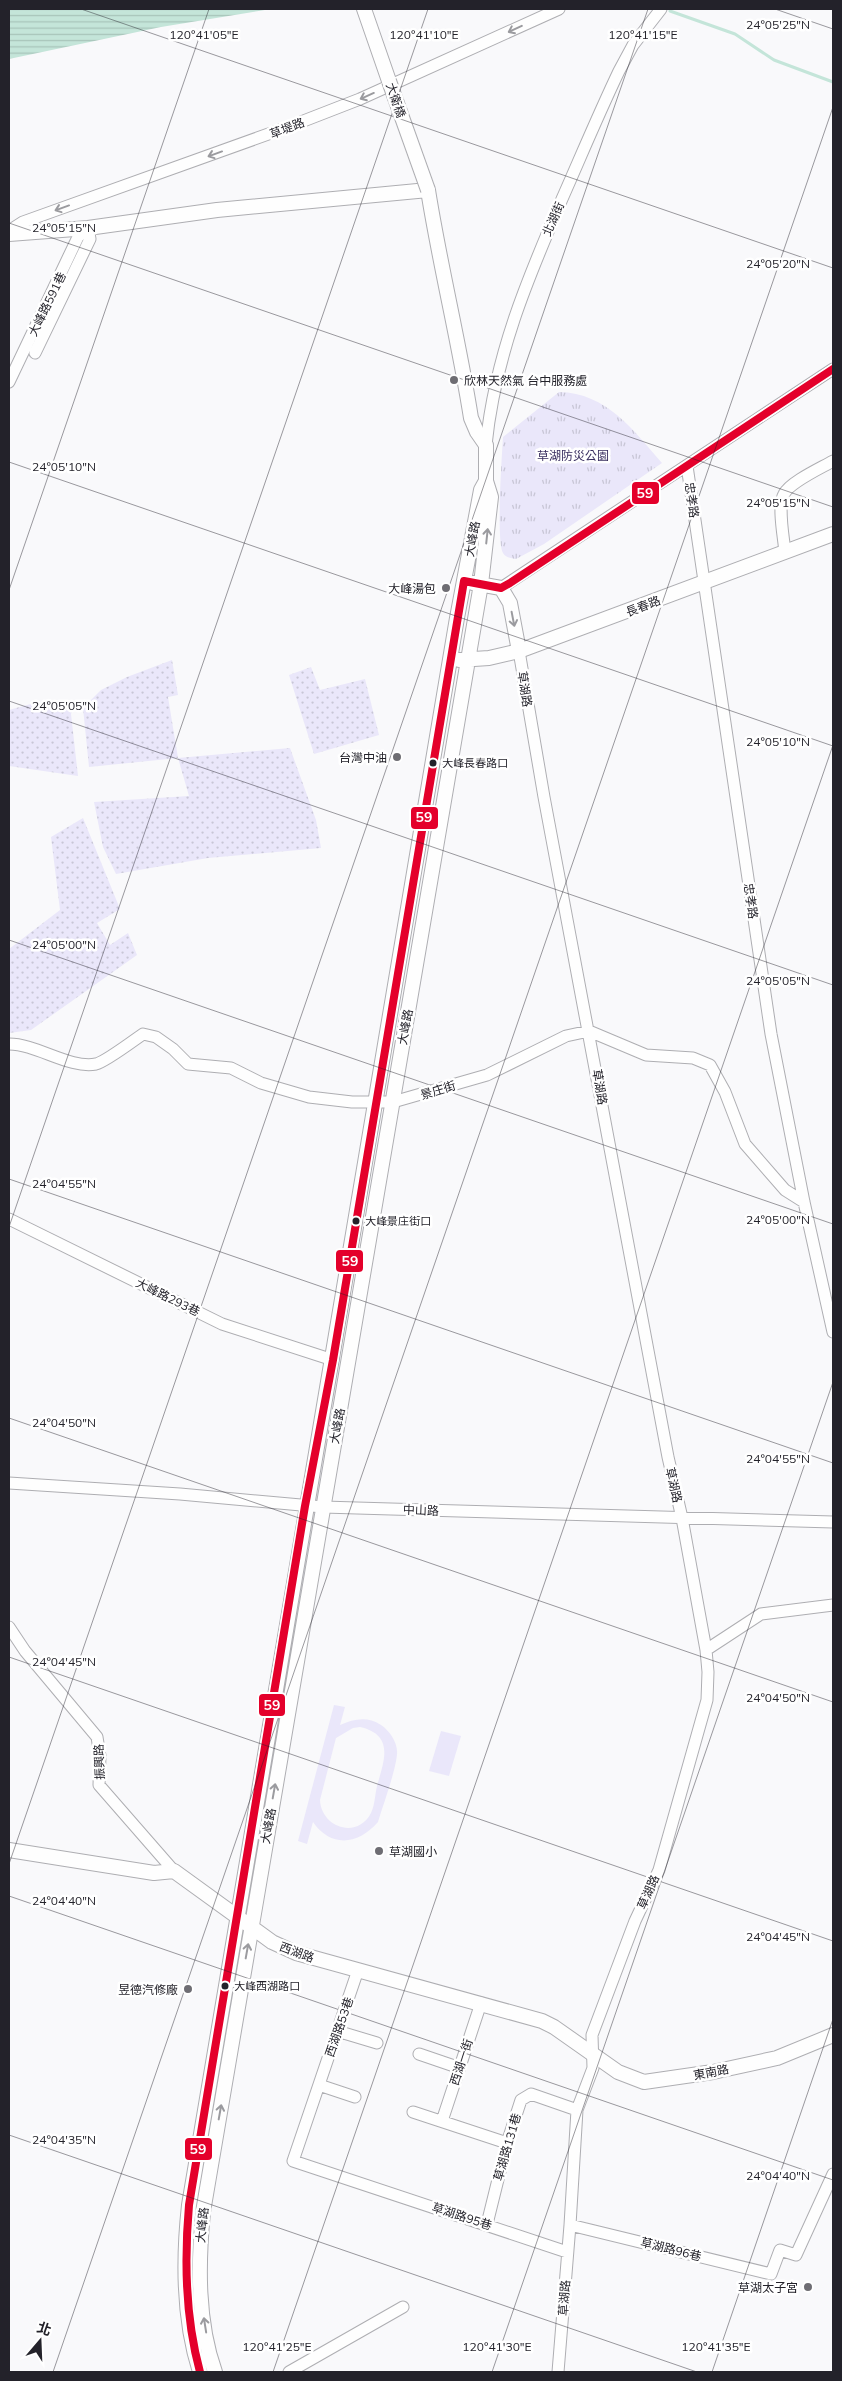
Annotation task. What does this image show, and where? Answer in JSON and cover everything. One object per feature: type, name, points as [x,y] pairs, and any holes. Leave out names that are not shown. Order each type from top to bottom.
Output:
[{"type":"street","name":"大衛橋","points":[[364,9],[428,190]]},
{"type":"street","name":"草堤路","points":[[9,232],[23,222],[288,128],[360,99],[559,9]]},
{"type":"street","name":"北湖街","points":[[486,445],[490,410],[498,371],[516,310],[532,268],[619,71],[633,45],[661,9]]},
{"type":"street","name":"草堤路","points":[[9,232],[88,228],[217,210],[428,190]]},
{"type":"street","points":[[428,190],[442,274],[455,324],[471,418],[477,432],[486,445]]},
{"type":"street","points":[[35,353],[90,239],[88,228]]},
{"type":"street","name":"大峰路591巷","points":[[9,382],[78,237],[88,228]]},
{"type":"street","points":[[464,581],[500,588],[833,369]]},
{"type":"street","name":"大峰路","points":[[205,2367],[199,2252],[203,2212],[481,584],[491,497],[486,481],[486,445]]},
{"type":"street","points":[[785,553],[780,506],[783,494],[790,486],[833,461]]},
{"type":"street","name":"忠孝路","points":[[687,466],[771,1034],[804,1202],[829,1288],[833,1332]]},
{"type":"street","name":"大峰路","points":[[205,2367],[188,2312],[184,2266],[186,2236],[201,2128],[238,1918],[306,1506],[333,1360],[450,660],[481,490],[486,481]]},
{"type":"street","name":"長春路","points":[[450,660],[467,661],[519,652],[833,534]]},
{"type":"street","name":"草湖路","points":[[500,588],[510,604],[544,797],[666,1447],[682,1518],[706,1650],[708,1672],[707,1700],[659,1870],[635,1921],[592,2035],[593,2068],[577,2110],[558,2372]]},
{"type":"street","points":[[589,1031],[646,1055],[693,1058],[710,1065],[725,1092],[745,1144],[785,1190],[804,1202]]},
{"type":"street","name":"景庄街","points":[[9,1044],[23,1044],[78,1063],[97,1064],[143,1034],[150,1035],[173,1049],[188,1064],[230,1068],[261,1083],[308,1097],[352,1102],[393,1102],[488,1075],[566,1036],[589,1031]]},
{"type":"street","name":"大峰路293巷","points":[[9,1219],[222,1324],[333,1360]]},
{"type":"street","name":"中山路","points":[[9,1483],[323,1507],[833,1522]]},
{"type":"street","points":[[706,1650],[761,1614],[833,1605]]},
{"type":"street","name":"振興路","points":[[9,1627],[25,1651],[97,1737],[100,1756],[99,1785],[174,1871]]},
{"type":"street","points":[[9,1850],[154,1873],[174,1871]]},
{"type":"street","name":"西湖路","points":[[174,1871],[272,1942],[296,1954],[542,2021],[554,2027],[592,2054]]},
{"type":"street","name":"西湖路53巷","points":[[356,2182],[293,2162],[358,1970]]},
{"type":"street","name":"西湖一街","points":[[442,2122],[481,2003]]},
{"type":"street","points":[[337,2031],[377,2043]]},
{"type":"street","name":"東南路","points":[[592,2054],[629,2078],[650,2082],[713,2072],[777,2058],[833,2035]]},
{"type":"street","points":[[419,2054],[460,2068]]},
{"type":"street","points":[[319,2085],[355,2097]]},
{"type":"street","name":"草湖路131巷","points":[[487,2224],[507,2143],[524,2096],[531,2094],[577,2110]]},
{"type":"street","points":[[413,2112],[507,2143]]},
{"type":"street","name":"草湖路96巷","points":[[570,2225],[771,2274],[780,2250],[796,2255],[833,2174]]},
{"type":"street","name":"草湖路95巷","points":[[356,2182],[567,2252]]},
{"type":"street","points":[[289,2372],[403,2307]]},
{"type":"green space","name":"草湖防災公園","points":[[559,392],[576,394],[605,406],[629,426],[662,463],[544,544],[516,559],[506,556],[501,545],[500,497],[503,437]]},
{"type":"green space","points":[[172,660],[178,695],[168,697],[178,758],[89,767],[83,708],[101,690],[127,677]]},
{"type":"green space","points":[[311,667],[320,690],[365,679],[379,735],[314,754],[289,675]]},
{"type":"green space","points":[[75,700],[71,714],[78,776],[9,766],[9,710],[38,702]]},
{"type":"green space","points":[[290,748],[316,820],[321,848],[208,858],[116,874],[103,847],[94,802],[189,796],[178,758]]},
{"type":"green space","points":[[83,818],[120,909],[97,923],[110,945],[128,933],[137,955],[31,1030],[9,1033],[9,949],[60,910],[51,837]]},
{"type":"green space","points":[[334,1705],[345,1707],[340,1725],[350,1721],[366,1719],[381,1725],[393,1738],[397,1754],[392,1778],[378,1822],[362,1835],[345,1840],[328,1836],[313,1822],[307,1844],[298,1841]],"holes":[[[360,1727],[371,1731],[383,1743],[384,1750],[384,1758],[372,1810],[365,1821],[357,1826],[341,1827],[326,1817],[320,1800],[336,1738],[353,1728]]]},
{"type":"green space","points":[[441,1731],[461,1736],[449,1776],[429,1771]]},
{"type":"shaded area","points":[[9,9],[271,9],[161,27],[9,59]]},
{"type":"waterway","points":[[670,11],[735,34],[774,60],[833,82]]},
{"type":"transit line","name":"59","points":[[200,2372],[191,2331],[187,2289],[186,2247],[189,2205],[305,1506],[333,1360],[464,581],[501,588],[510,583],[833,369]]},
{"type":"place","name":"欣林天然氣 台中服務處","points":[[454,380]]},
{"type":"place","name":"大峰湯包","points":[[446,588]]},
{"type":"place","name":"台灣中油","points":[[397,757]]},
{"type":"place","name":"大峰長春路口","points":[[433,763]]},
{"type":"place","name":"大峰景庄街口","points":[[356,1221]]},
{"type":"place","name":"草湖國小","points":[[379,1851]]},
{"type":"place","name":"大峰西湖路口","points":[[225,1986]]},
{"type":"place","name":"昱德汽修廠","points":[[188,1989]]},
{"type":"place","name":"草湖太子宮","points":[[808,2287]]}]
